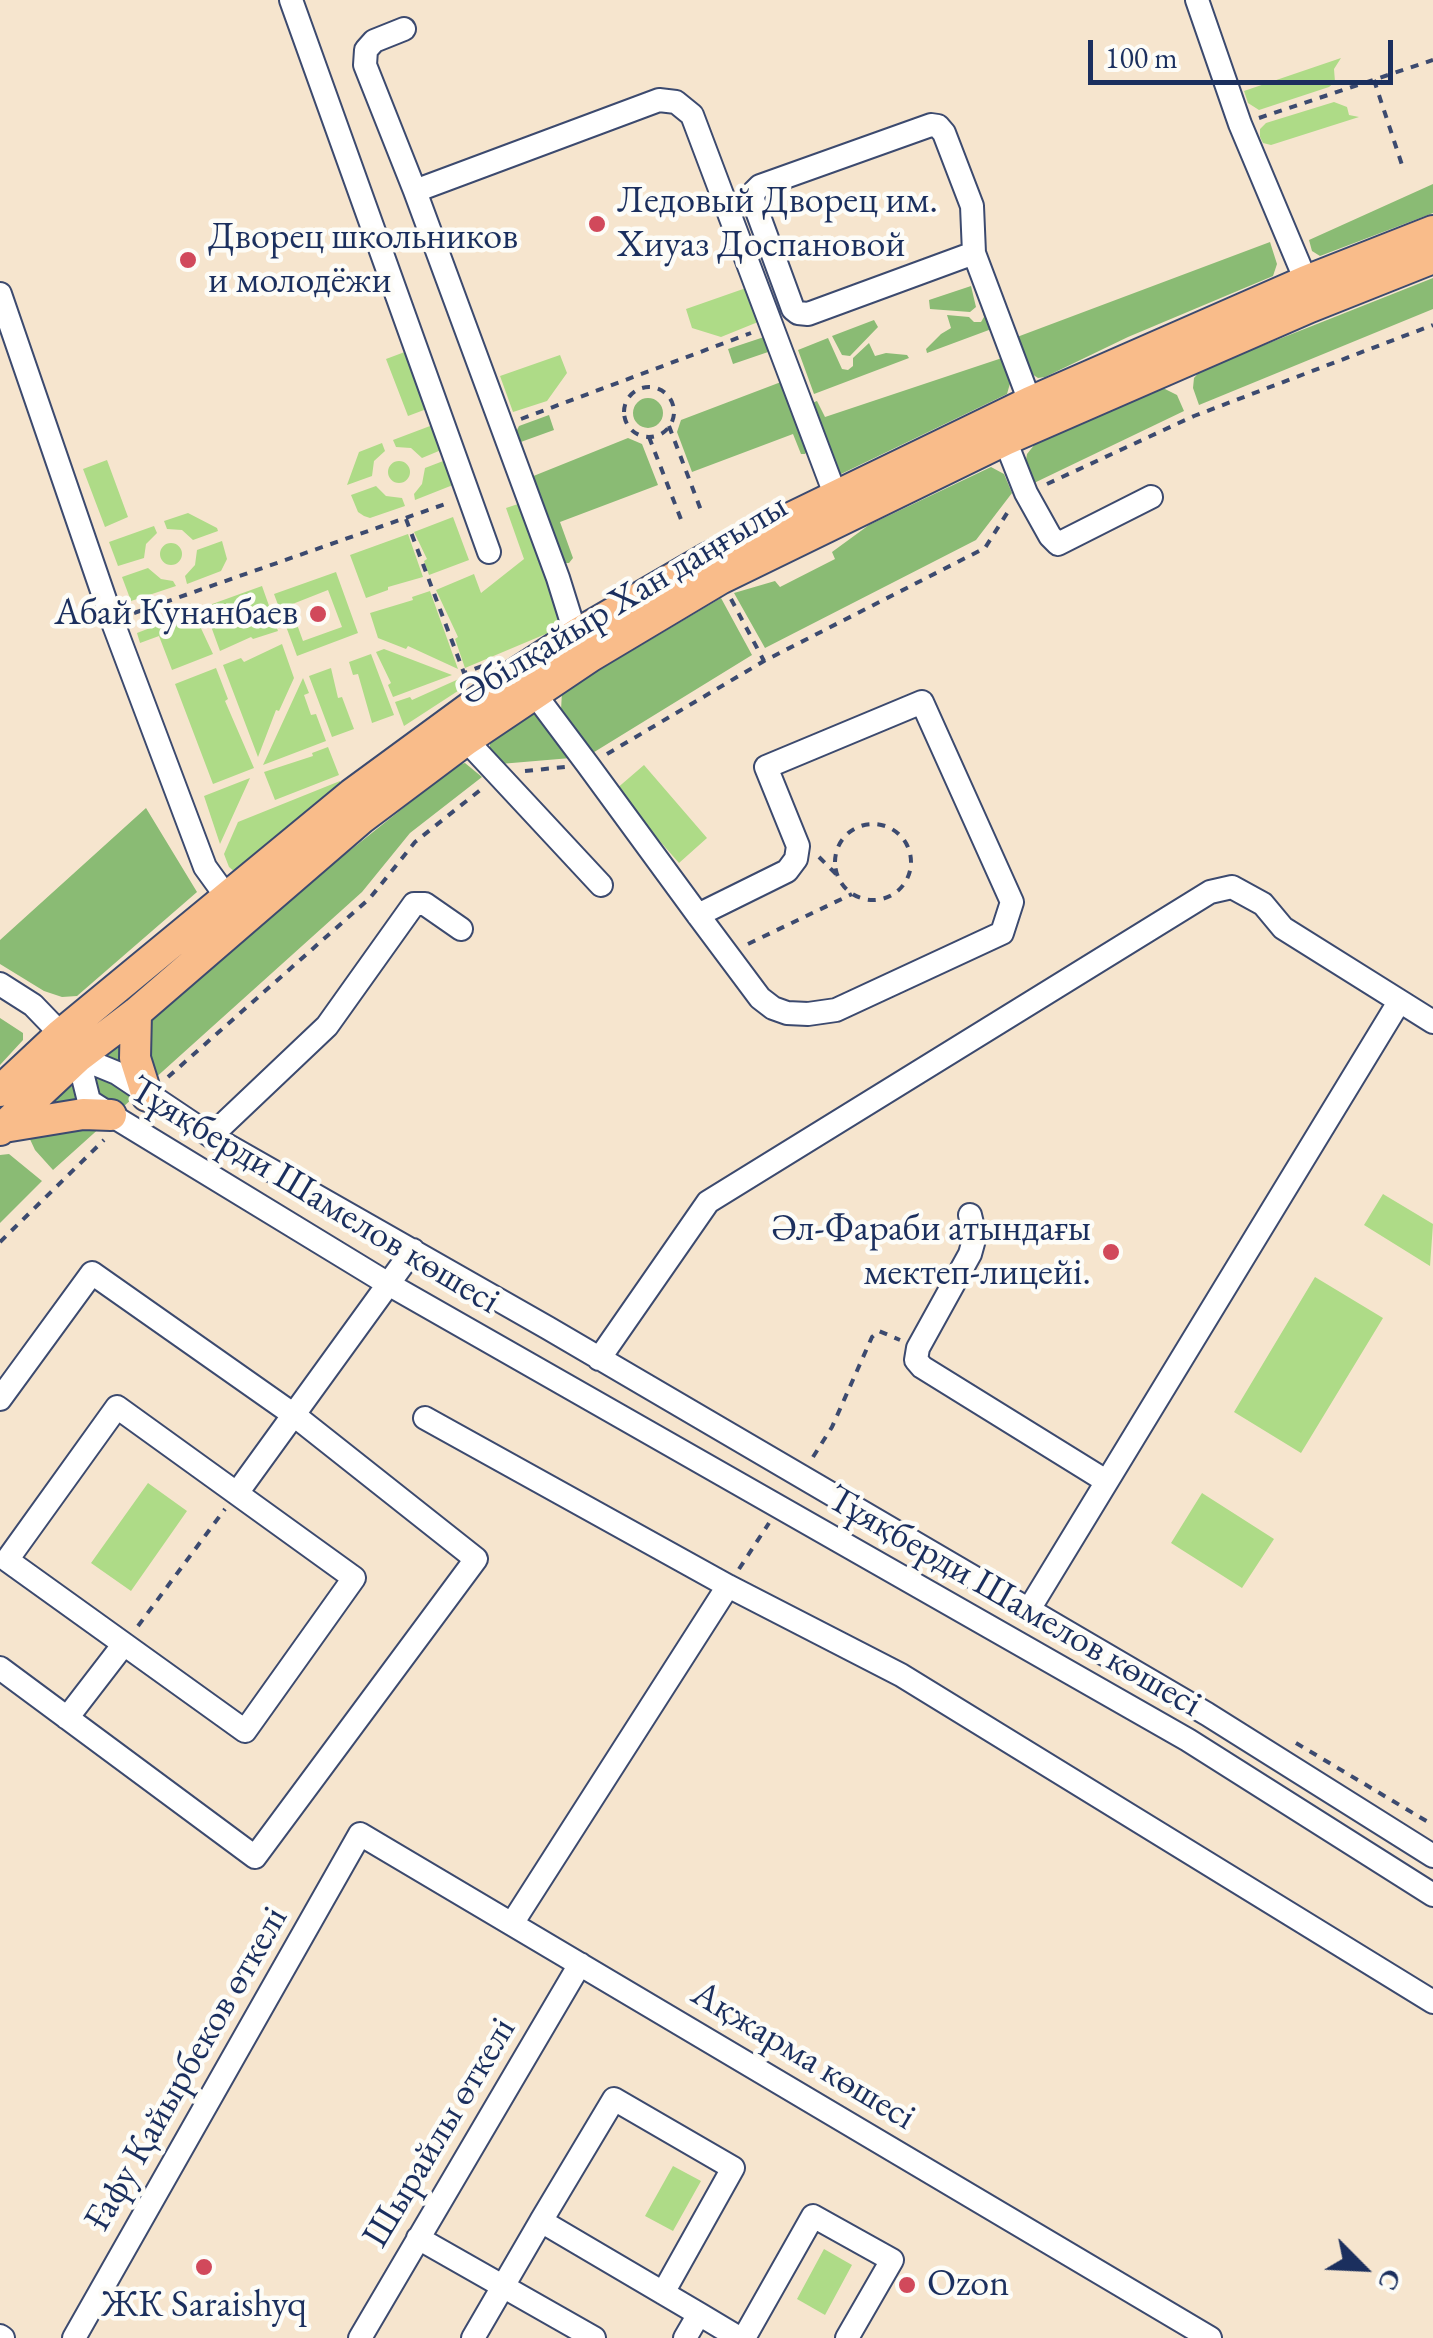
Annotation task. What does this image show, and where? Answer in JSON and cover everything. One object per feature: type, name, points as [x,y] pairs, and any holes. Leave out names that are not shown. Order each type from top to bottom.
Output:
[{"type":"main road","name":"Әбілқайыр Хан даңғылы","points":[[2,1128],[70,1046],[226,896],[352,794],[516,673],[720,580],[839,506],[1030,402],[1306,281],[1433,231]]},
{"type":"main road","name":"Әбілқайыр Хан даңғылы","points":[[839,506],[1433,258]]},
{"type":"main road","name":"Әбілқайыр Хан даңғылы","points":[[0,1091],[70,1046],[136,1013],[362,818],[534,693],[584,645]]},
{"type":"main road","points":[[136,1013],[135,1058],[148,1096]]},
{"type":"main road","points":[[2,1128],[83,1114],[116,1119]]},
{"type":"street","points":[[291,0],[489,552]]},
{"type":"street","points":[[1196,0],[1240,124],[1306,281]]},
{"type":"street","points":[[404,30],[374,41],[366,50],[365,65],[584,645]]},
{"type":"street","points":[[415,191],[659,100],[676,102],[692,115],[839,506]]},
{"type":"street","points":[[974,253],[808,314],[798,314],[792,309],[754,192],[760,186],[938,126],[944,132],[972,206],[974,253],[1030,402]]},
{"type":"street","points":[[0,294],[112,620],[205,867],[226,896]]},
{"type":"street","points":[[1004,440],[1026,493],[1058,544],[1151,497]]},
{"type":"street","points":[[534,693],[588,764],[698,915],[760,998],[773,1008],[808,1014],[836,1010],[1002,933],[1012,902],[922,702],[766,767],[798,846],[796,860],[787,870],[698,915]]},
{"type":"street","points":[[466,740],[602,885]]},
{"type":"street","points":[[599,1359],[708,1202],[1210,892],[1232,887],[1263,904],[1282,928],[1433,1022]]},
{"type":"street","points":[[211,1136],[327,1026],[414,904],[425,904],[461,929]]},
{"type":"street","points":[[0,984],[33,1004],[70,1046]]},
{"type":"street","points":[[1028,1611],[1400,1002]]},
{"type":"street","name":"Тұяқберди Шамелов көшесі","points":[[70,1046],[211,1136],[1206,1714],[1433,1856]]},
{"type":"street","name":"Тұяқберди Шамелов көшесі","points":[[70,1046],[89,1101],[116,1119],[390,1284],[1188,1740],[1433,1896]]},
{"type":"street","points":[[970,1214],[975,1236],[970,1254],[918,1348],[916,1360],[1106,1481]]},
{"type":"street","points":[[237,1493],[413,1250]]},
{"type":"street","points":[[0,1400],[92,1273],[294,1414],[476,1560],[256,1857],[0,1668]]},
{"type":"street","points":[[117,1407],[354,1578],[245,1731],[124,1644],[7,1560],[117,1407]]},
{"type":"street","points":[[425,1418],[728,1586],[901,1675],[1433,2002]]},
{"type":"street","points":[[843,1546],[862,1515]]},
{"type":"street","points":[[512,1922],[728,1586]]},
{"type":"street","points":[[67,1718],[124,1644]]},
{"type":"street","name":"Ақжарма көшесі","points":[[360,1834],[1210,2338]]},
{"type":"street","name":"Ғафу Қайырбеков өткелі","points":[[74,2338],[360,1834]]},
{"type":"street","name":"Шырайлы өткелі","points":[[360,2338],[580,1964]]},
{"type":"street","points":[[473,2338],[614,2099],[734,2168],[663,2293]]},
{"type":"street","points":[[542,2221],[742,2338],[812,2216],[892,2260],[846,2338]]},
{"type":"street","points":[[418,2238],[594,2338]]},
{"type":"street","points":[[685,2338],[698,2314]]},
{"type":"path","points":[[1240,124],[1433,60]]},
{"type":"path","points":[[1374,80],[1402,164]]},
{"type":"path","points":[[1038,488],[1194,416],[1433,325]]},
{"type":"path","points":[[502,426],[770,326]]},
{"type":"path","points":[[636,376],[641,388]]},
{"type":"path","points":[[641,388],[658,389],[670,399],[674,415],[669,426],[660,435],[648,437],[630,428],[624,414],[628,398],[641,388]]},
{"type":"path","points":[[669,426],[702,513]]},
{"type":"path","points":[[648,437],[682,522]]},
{"type":"path","points":[[112,620],[469,495]]},
{"type":"path","points":[[510,772],[588,764],[764,662],[985,548],[1017,498]]},
{"type":"path","points":[[406,518],[464,673],[482,665]]},
{"type":"path","points":[[729,594],[764,662]]},
{"type":"path","points":[[148,1096],[370,898],[415,842],[491,781]]},
{"type":"path","points":[[808,856],[816,853],[852,894],[876,900],[898,891],[906,881],[911,857],[900,834],[876,823],[852,830],[836,850],[837,875]]},
{"type":"path","points":[[727,954],[852,894]]},
{"type":"path","points":[[0,1242],[116,1119]]},
{"type":"path","points":[[800,1478],[832,1427],[872,1337],[878,1331],[918,1348]]},
{"type":"path","points":[[124,1644],[237,1493]]},
{"type":"path","points":[[728,1586],[779,1509]]},
{"type":"path","points":[[1282,1734],[1433,1825]]},
{"type":"green space","points":[[1341,58],[1334,69],[1335,82],[1329,87],[1259,110],[1248,103],[1244,91]]},
{"type":"green space","points":[[1334,102],[1347,107],[1349,115],[1359,117],[1271,145],[1263,143],[1260,129],[1266,123]]},
{"type":"green space","points":[[1433,184],[1433,213],[1320,256],[1312,251],[1309,240]]},
{"type":"green space","points":[[1270,242],[1277,264],[1273,276],[1045,377],[1032,374],[1017,337]]},
{"type":"green space","points":[[1433,278],[1433,309],[1199,405],[1193,388],[1194,378],[1201,370]]},
{"type":"green space","points":[[976,285],[997,327],[927,353],[926,349],[951,328],[947,315],[981,322],[984,317]]},
{"type":"green space","points":[[971,286],[976,307],[970,312],[930,309],[929,300]]},
{"type":"green space","points":[[746,288],[758,322],[721,337],[692,328],[686,309]]},
{"type":"green space","points":[[874,320],[878,327],[850,356],[842,355],[832,336]]},
{"type":"green space","points":[[767,336],[771,351],[733,364],[728,349]]},
{"type":"green space","points":[[828,338],[842,369],[853,366],[853,358],[869,343],[875,356],[886,353],[909,358],[814,394],[798,350]]},
{"type":"green space","points":[[410,350],[432,407],[408,416],[386,359]]},
{"type":"green space","points":[[560,355],[567,373],[547,401],[513,412],[500,376]]},
{"type":"green space","points":[[1002,358],[1011,380],[1007,394],[841,474],[834,471],[807,405],[817,401],[825,417]]},
{"type":"green space","points":[[781,382],[805,454],[801,454],[793,434],[692,472],[677,432],[681,420]]},
{"type":"green space","points":[[1163,388],[1177,395],[1184,411],[1034,483],[1025,466],[1027,454],[1035,444]]},
{"type":"green space","points":[[648,398],[659,402],[663,413],[659,424],[648,428],[637,424],[633,413],[637,402]]},
{"type":"green space","points":[[549,415],[554,430],[518,443],[515,434],[519,426]]},
{"type":"green space","points":[[438,423],[446,448],[422,458],[411,448],[396,447],[393,440]]},
{"type":"green space","points":[[628,438],[642,444],[658,485],[560,522],[573,558],[563,563],[531,477]]},
{"type":"green space","points":[[382,443],[385,451],[374,461],[372,476],[347,485],[359,452]]},
{"type":"green space","points":[[451,458],[458,483],[415,500],[425,468]]},
{"type":"green space","points":[[107,460],[128,517],[105,527],[83,469]]},
{"type":"green space","points":[[395,461],[403,461],[410,472],[403,483],[395,483],[388,476],[388,468]]},
{"type":"green space","points":[[991,467],[1004,474],[1012,493],[976,540],[765,648],[734,593],[775,581],[780,587],[835,559],[832,552],[869,525]]},
{"type":"green space","points":[[376,486],[386,496],[402,498],[405,506],[370,518],[358,512],[351,495]]},
{"type":"green space","points":[[524,502],[567,625],[465,668],[455,639],[458,637],[436,590],[474,574],[481,593],[524,559],[506,508]]},
{"type":"green space","points":[[188,513],[218,531],[193,540],[182,530],[167,529],[164,521]]},
{"type":"green space","points":[[453,517],[469,560],[429,575],[424,561],[427,559],[414,532]]},
{"type":"green space","points":[[154,526],[157,533],[146,544],[144,558],[118,566],[109,542]]},
{"type":"green space","points":[[408,534],[423,577],[366,598],[350,555]]},
{"type":"green space","points":[[222,541],[227,559],[221,571],[187,584],[185,576],[195,565],[197,550]]},
{"type":"green space","points":[[167,543],[175,543],[182,554],[175,565],[167,565],[160,558],[160,550]]},
{"type":"green space","points":[[148,568],[176,586],[131,601],[122,577]]},
{"type":"green space","points":[[336,572],[358,633],[297,656],[274,594]],"holes":[[[328,590],[342,627],[303,641],[290,605]]]},
{"type":"green space","points":[[262,586],[278,631],[251,637],[220,651],[204,607]]},
{"type":"green space","points":[[430,591],[458,669],[408,646],[406,649],[378,638],[370,613]]},
{"type":"green space","points":[[721,598],[752,655],[591,754],[561,710],[562,692]]},
{"type":"green space","points":[[197,610],[213,654],[172,670],[159,636],[140,643],[137,633]]},
{"type":"green space","points":[[282,644],[294,678],[279,711],[276,710],[258,757],[223,665],[241,658],[244,662]]},
{"type":"green space","points":[[384,649],[452,675],[393,697],[388,685],[391,683],[376,652]]},
{"type":"green space","points":[[371,654],[394,715],[372,723],[358,674],[353,675],[349,662]]},
{"type":"green space","points":[[216,668],[228,699],[225,701],[254,768],[213,784],[175,684]]},
{"type":"green space","points":[[331,668],[338,698],[342,697],[354,729],[332,737],[309,676]]},
{"type":"green space","points":[[303,678],[311,715],[316,714],[326,741],[263,765]]},
{"type":"green space","points":[[461,678],[464,687],[404,726],[395,702],[410,697],[412,700]]},
{"type":"green space","points":[[527,714],[542,716],[571,758],[500,764],[490,751],[490,742]]},
{"type":"green space","points":[[328,747],[339,775],[275,800],[264,772]]},
{"type":"green space","points":[[465,763],[482,777],[410,833],[362,892],[53,1170],[35,1150],[28,1135],[28,1122],[209,963],[457,765]]},
{"type":"green space","points":[[644,765],[707,838],[679,863],[615,790]]},
{"type":"green space","points":[[250,778],[220,844],[204,796]]},
{"type":"green space","points":[[340,781],[345,792],[236,873],[229,867],[224,854],[238,822]]},
{"type":"green space","points":[[146,808],[197,892],[77,996],[62,997],[44,991],[0,964],[0,940]]},
{"type":"green space","points":[[0,1018],[23,1033],[23,1040],[0,1065]]},
{"type":"green space","points":[[9,1154],[42,1181],[0,1223],[0,1155]]},
{"type":"green space","points":[[1383,1194],[1433,1224],[1430,1266],[1364,1225]]},
{"type":"green space","points":[[1315,1277],[1383,1318],[1301,1453],[1234,1412]]},
{"type":"green space","points":[[148,1483],[187,1511],[131,1591],[91,1563]]},
{"type":"green space","points":[[1202,1493],[1274,1539],[1242,1588],[1171,1543]]},
{"type":"green space","points":[[673,2166],[701,2181],[673,2231],[645,2216]]},
{"type":"green space","points":[[824,2249],[852,2265],[825,2315],[797,2299]]},
{"type":"place","name":"Ледовый Дворец им. Хиуаз Доспановой","points":[[597,224]]},
{"type":"place","name":"Дворец школьников и молодёжи","points":[[188,260]]},
{"type":"place","name":"Абай Кунанбаев","points":[[318,614]]},
{"type":"place","name":"Әл-Фараби атындағы мектеп-лицейі.","points":[[1111,1252]]},
{"type":"place","name":"ЖК Saraishyq","points":[[204,2267]]},
{"type":"place","name":"Ozon","points":[[907,2285]]}]
